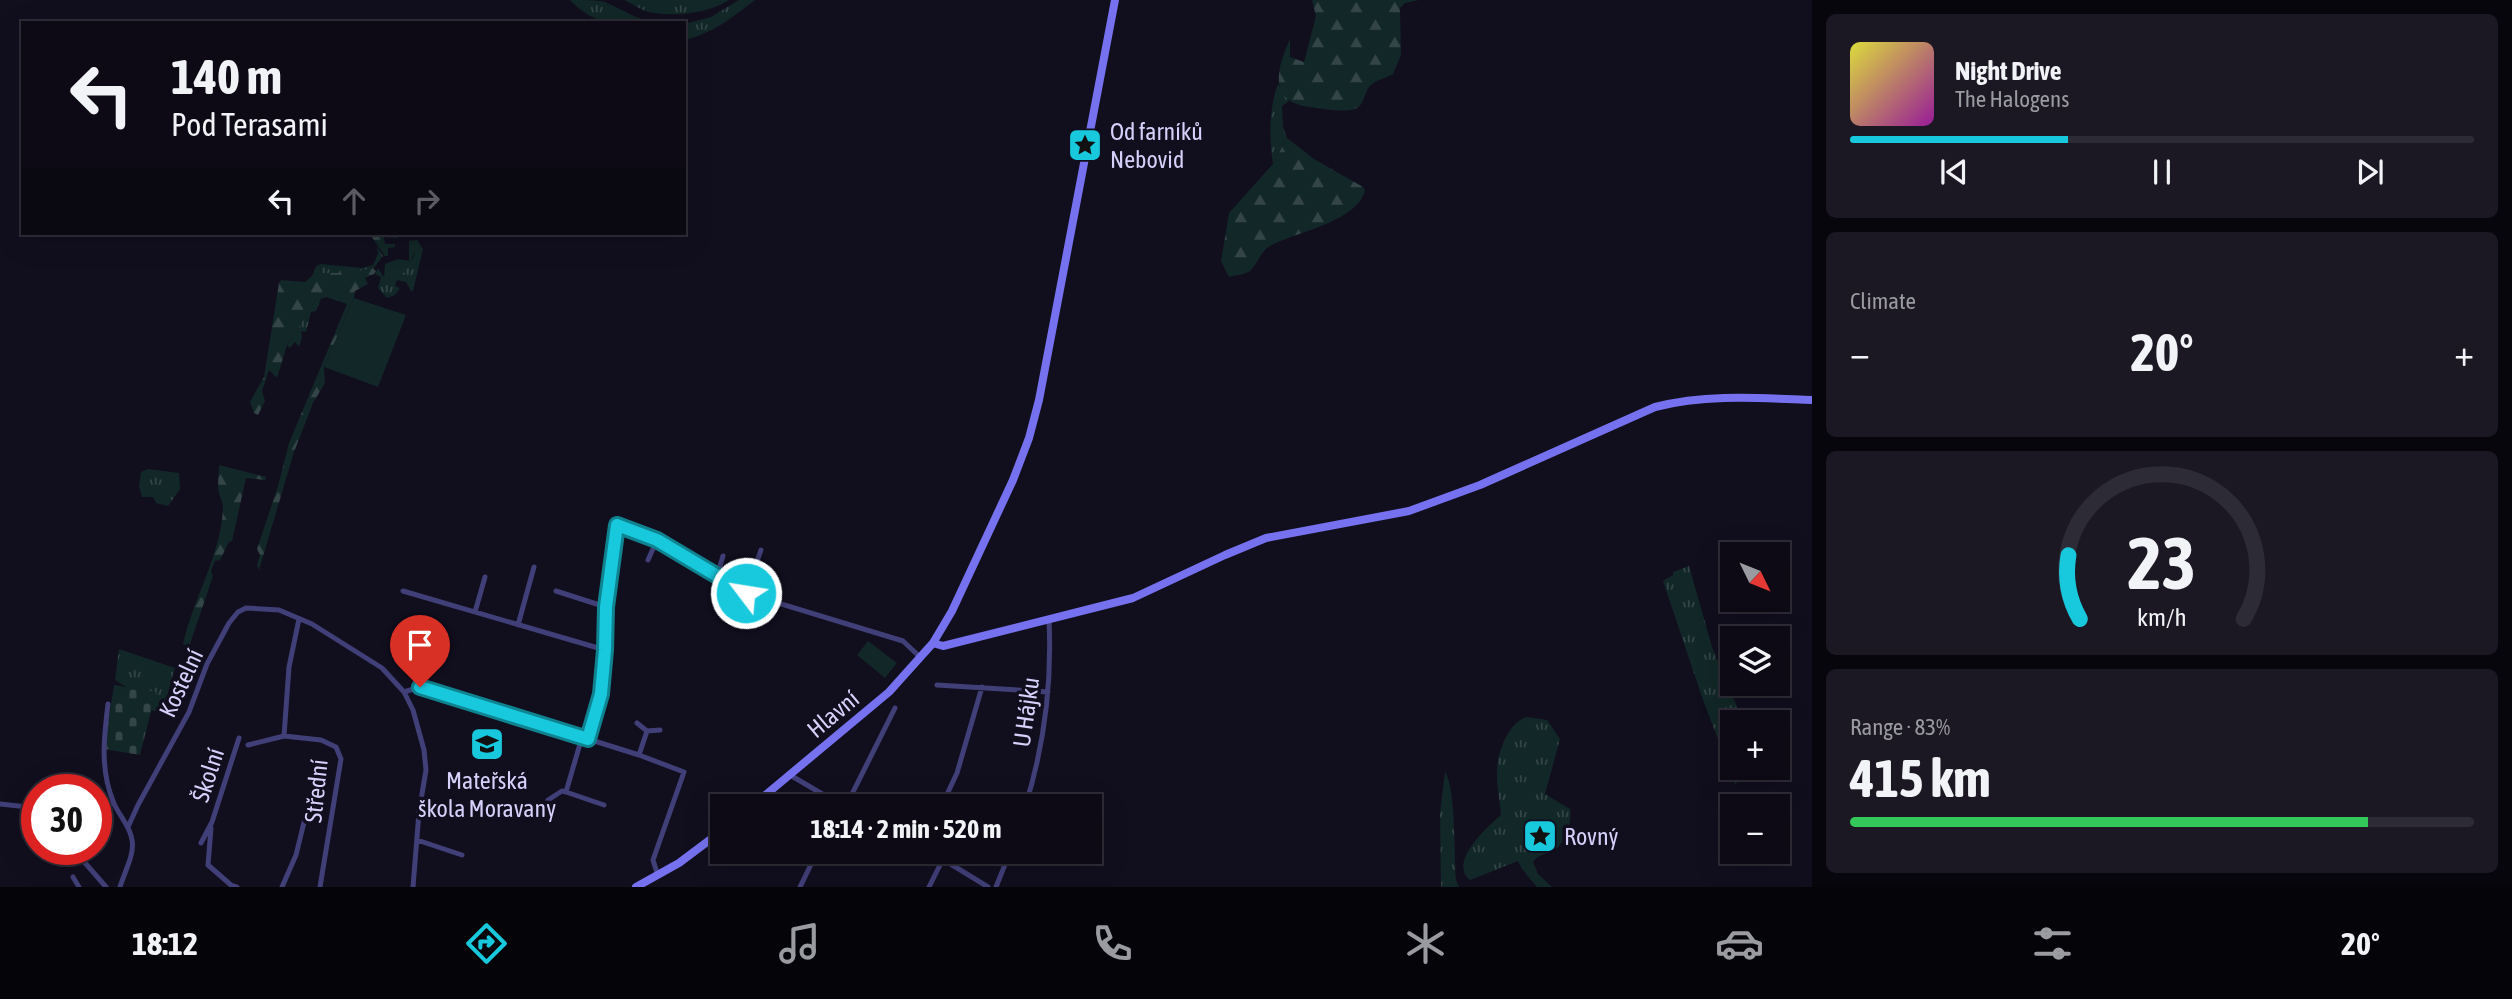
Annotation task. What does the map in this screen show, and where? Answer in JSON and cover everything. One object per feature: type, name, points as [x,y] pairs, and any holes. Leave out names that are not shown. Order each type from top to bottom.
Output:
[{"type":"street","name":"Hlavní","points":[[767,794],[889,692],[933,643],[952,611],[1013,480],[1036,413],[1115,0]]},
{"type":"street","points":[[933,643],[943,646],[1133,598],[1266,538],[1409,511],[1480,485],[1655,407],[1685,400],[1724,397],[1812,400]]},
{"type":"street","points":[[566,792],[601,694],[606,607],[617,525],[657,540],[746,593],[761,550]]},
{"type":"street","points":[[649,560],[657,540]]},
{"type":"street","points":[[717,576],[723,556]]},
{"type":"street","points":[[518,625],[534,567]]},
{"type":"street","points":[[475,612],[485,577]]},
{"type":"street","points":[[403,591],[605,650]]},
{"type":"street","points":[[556,591],[606,607]]},
{"type":"street","points":[[752,595],[903,641],[921,657]]},
{"type":"street","name":"Kostelní","points":[[120,887],[132,849],[133,841],[128,827],[189,712],[207,664],[233,617],[246,608],[279,610],[337,639],[382,668],[404,692]]},
{"type":"street","name":"Střední","points":[[299,619],[289,667],[284,736],[321,740],[336,747],[340,754],[338,785],[320,887]]},
{"type":"street","name":"U Hájku","points":[[1029,794],[1048,692],[1049,620]]},
{"type":"street","points":[[937,685],[1048,692]]},
{"type":"street","points":[[413,887],[425,760],[420,730],[404,692],[420,687],[639,755],[684,772],[653,860],[658,876]]},
{"type":"street","points":[[947,794],[957,773],[982,687]]},
{"type":"street","points":[[108,704],[103,751],[106,780],[113,803],[128,827]]},
{"type":"street","points":[[851,794],[895,708]]},
{"type":"street","points":[[637,723],[647,731],[660,730]]},
{"type":"street","points":[[639,755],[647,731]]},
{"type":"street","name":"Školní","points":[[248,745],[284,736]]},
{"type":"street","name":"Školní","points":[[201,843],[212,822],[239,738]]},
{"type":"street","points":[[790,775],[822,794]]},
{"type":"street","points":[[548,800],[562,790],[604,805]]},
{"type":"street","points":[[0,804],[21,806]]},
{"type":"street","name":"Střední","points":[[282,887],[296,855],[309,806]]},
{"type":"street","name":"Školní","points":[[212,822],[208,865],[236,887]]},
{"type":"street","points":[[640,886],[710,839]]},
{"type":"street","points":[[417,840],[462,855]]},
{"type":"street","points":[[800,887],[811,864]]},
{"type":"street","points":[[929,887],[940,864]]},
{"type":"street","points":[[951,864],[988,887]]},
{"type":"street","points":[[996,887],[1005,864]]},
{"type":"street","points":[[87,865],[106,887]]},
{"type":"street","points":[[73,877],[79,887]]},
{"type":"green space","points":[[570,0],[605,2],[650,21],[604,21],[581,10]]},
{"type":"green space","points":[[624,0],[729,0],[710,9],[677,14],[645,11]]},
{"type":"green space","points":[[739,0],[755,0],[713,29],[686,39],[686,23],[711,17]]},
{"type":"green space","points":[[1312,0],[1419,0],[1405,3],[1400,8],[1401,55],[1393,74],[1371,85],[1364,100],[1355,109],[1302,106],[1288,99],[1282,92],[1279,84],[1280,66],[1290,39],[1290,57],[1304,62],[1316,16]]},
{"type":"green space","points":[[1278,84],[1289,101],[1282,106],[1283,127],[1287,138],[1273,164],[1271,124]]},
{"type":"green space","points":[[1287,138],[1314,159],[1365,190],[1360,201],[1351,210],[1324,225],[1270,246],[1250,271],[1229,277],[1221,261],[1229,213],[1273,164]]},
{"type":"green space","points":[[370,235],[398,235],[398,238],[384,237],[385,244],[395,244],[395,247],[388,248],[388,256],[385,256]]},
{"type":"green space","points":[[417,240],[423,249],[413,291],[406,282],[397,280],[395,286],[400,288],[395,295],[387,298],[378,288],[381,277],[375,274],[378,268],[385,279],[403,269],[414,255]]},
{"type":"green space","points":[[417,240],[417,251],[409,267],[397,280],[384,279],[385,264],[398,259],[409,261],[409,241]]},
{"type":"green space","points":[[377,246],[383,256],[373,269],[371,267],[363,271],[353,271],[349,277],[346,268],[338,273],[321,273],[320,267],[316,266],[321,264],[362,268],[373,265],[378,254]]},
{"type":"green space","points":[[316,266],[320,267],[321,273],[338,273],[342,267],[346,267],[349,277],[354,269],[363,271],[371,267],[376,271],[365,278],[368,284],[355,291],[324,367],[325,383],[313,403],[294,452],[259,570],[257,565],[260,555],[257,549],[289,443],[347,304],[326,297],[315,301],[287,345],[277,378],[269,370],[262,391],[265,401],[258,415],[254,413],[250,402],[264,377],[279,283],[281,280],[305,282],[312,276]]},
{"type":"green space","points":[[354,298],[406,315],[378,387],[324,367]]},
{"type":"green space","points":[[321,299],[316,311],[311,312],[306,332],[301,331],[299,347],[295,342],[290,348],[287,345],[315,301]]},
{"type":"green space","points":[[219,465],[266,477],[265,480],[246,478],[232,541],[220,560],[215,561],[211,571],[213,576],[189,647],[183,644],[221,525],[223,508],[218,489]]},
{"type":"green space","points":[[148,469],[179,473],[180,489],[168,506],[156,503],[153,497],[142,497],[139,486],[141,472]]},
{"type":"green space","points":[[1689,566],[1720,666],[1720,696],[1733,696],[1738,710],[1720,710],[1720,745],[1663,581],[1673,575],[1673,572]]},
{"type":"green space","points":[[868,641],[897,663],[885,678],[857,655]]},
{"type":"green space","points":[[119,649],[175,668],[162,713],[151,710],[156,692],[128,688],[115,680]]},
{"type":"green space","points":[[114,685],[156,692],[140,755],[104,749]]},
{"type":"green space","points":[[1527,717],[1547,720],[1560,739],[1545,794],[1570,809],[1569,824],[1558,847],[1533,862],[1538,874],[1552,887],[1537,887],[1518,861],[1470,880],[1464,873],[1466,855],[1479,836],[1501,815],[1497,775],[1502,746],[1515,725]]},
{"type":"green space","points":[[1445,772],[1451,792],[1456,880],[1459,887],[1441,887],[1440,813]]},
{"type":"place","name":"Od farníků Nebovid","points":[[1085,145]]},
{"type":"place","name":"Mateřská škola Moravany","points":[[487,744]]},
{"type":"place","name":"Rovný","points":[[1540,836]]},
{"type":"route","points":[[420,687],[588,739],[601,694],[606,607],[617,525],[657,540],[746,593]]}]
